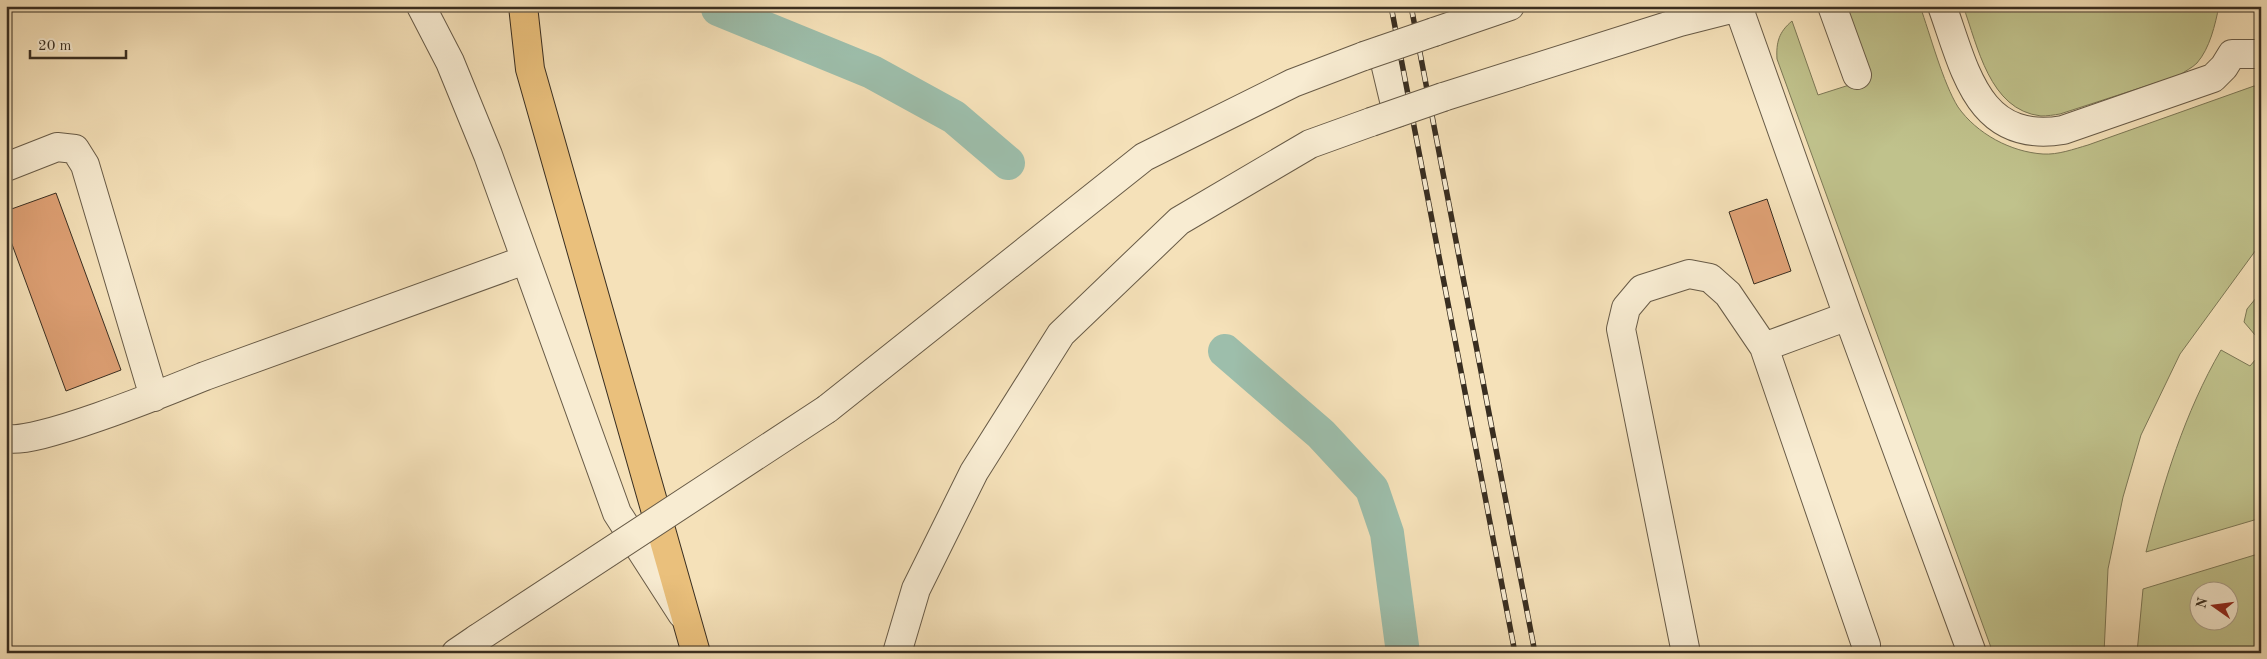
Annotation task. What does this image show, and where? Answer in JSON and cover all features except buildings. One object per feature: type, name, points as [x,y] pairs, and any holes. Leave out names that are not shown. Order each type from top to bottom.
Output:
[{"type":"main road","points":[[523,6],[530,69],[665,543],[684,618],[696,653]]},
{"type":"street","points":[[421,6],[450,62],[488,155],[617,512],[684,618]]},
{"type":"street","points":[[467,645],[827,409],[1144,157],[1293,83],[1373,53],[1510,6]]},
{"type":"street","points":[[1832,6],[1857,75]]},
{"type":"street","points":[[1942,6],[1970,81],[1979,98],[2000,121],[2030,131],[2046,133],[2063,130],[2213,78],[2224,67],[2232,54],[2261,54]]},
{"type":"street","points":[[897,653],[916,589],[974,472],[1061,334],[1179,221],[1310,144],[1443,97],[1680,22],[1740,7],[1848,316],[1972,653]]},
{"type":"street","points":[[1373,53],[1397,113]]},
{"type":"street","points":[[6,167],[57,146],[75,149],[85,165],[154,397]]},
{"type":"street","points":[[6,438],[13,440],[35,438],[154,397],[205,376],[525,260]]},
{"type":"street","points":[[1686,653],[1621,330],[1626,308],[1642,289],[1689,274],[1710,278],[1728,294],[1764,347],[1866,645],[1866,653]]},
{"type":"street","points":[[1764,347],[1848,316]]},
{"type":"green space","points":[[1842,6],[1920,6],[1942,72],[1958,107],[1975,125],[1996,140],[2031,153],[2049,154],[2072,150],[2254,86],[2261,88],[2261,243],[2180,354],[2141,435],[2123,497],[2108,569],[2104,653],[1993,653],[1777,59],[1779,38],[1792,21],[1818,95],[1868,79]]},
{"type":"green space","points":[[1963,6],[2219,6],[2209,43],[2202,57],[2180,75],[2060,114],[2041,116],[2023,111],[2009,102],[1997,89],[1981,57]]},
{"type":"green space","points":[[2261,292],[2261,342],[2244,322],[2247,309]]},
{"type":"green space","points":[[2221,350],[2250,366],[2261,353],[2261,518],[2146,552],[2176,448],[2196,398]]},
{"type":"green space","points":[[2258,554],[2261,561],[2261,653],[2137,653],[2143,589]]},
{"type":"waterway","points":[[718,9],[872,72],[954,117],[1008,163]]},
{"type":"waterway","points":[[1225,351],[1321,434],[1372,489],[1387,533],[1403,653]]},
{"type":"railway","points":[[1391,6],[1515,653]]},
{"type":"railway","points":[[1411,6],[1535,653]]}]
